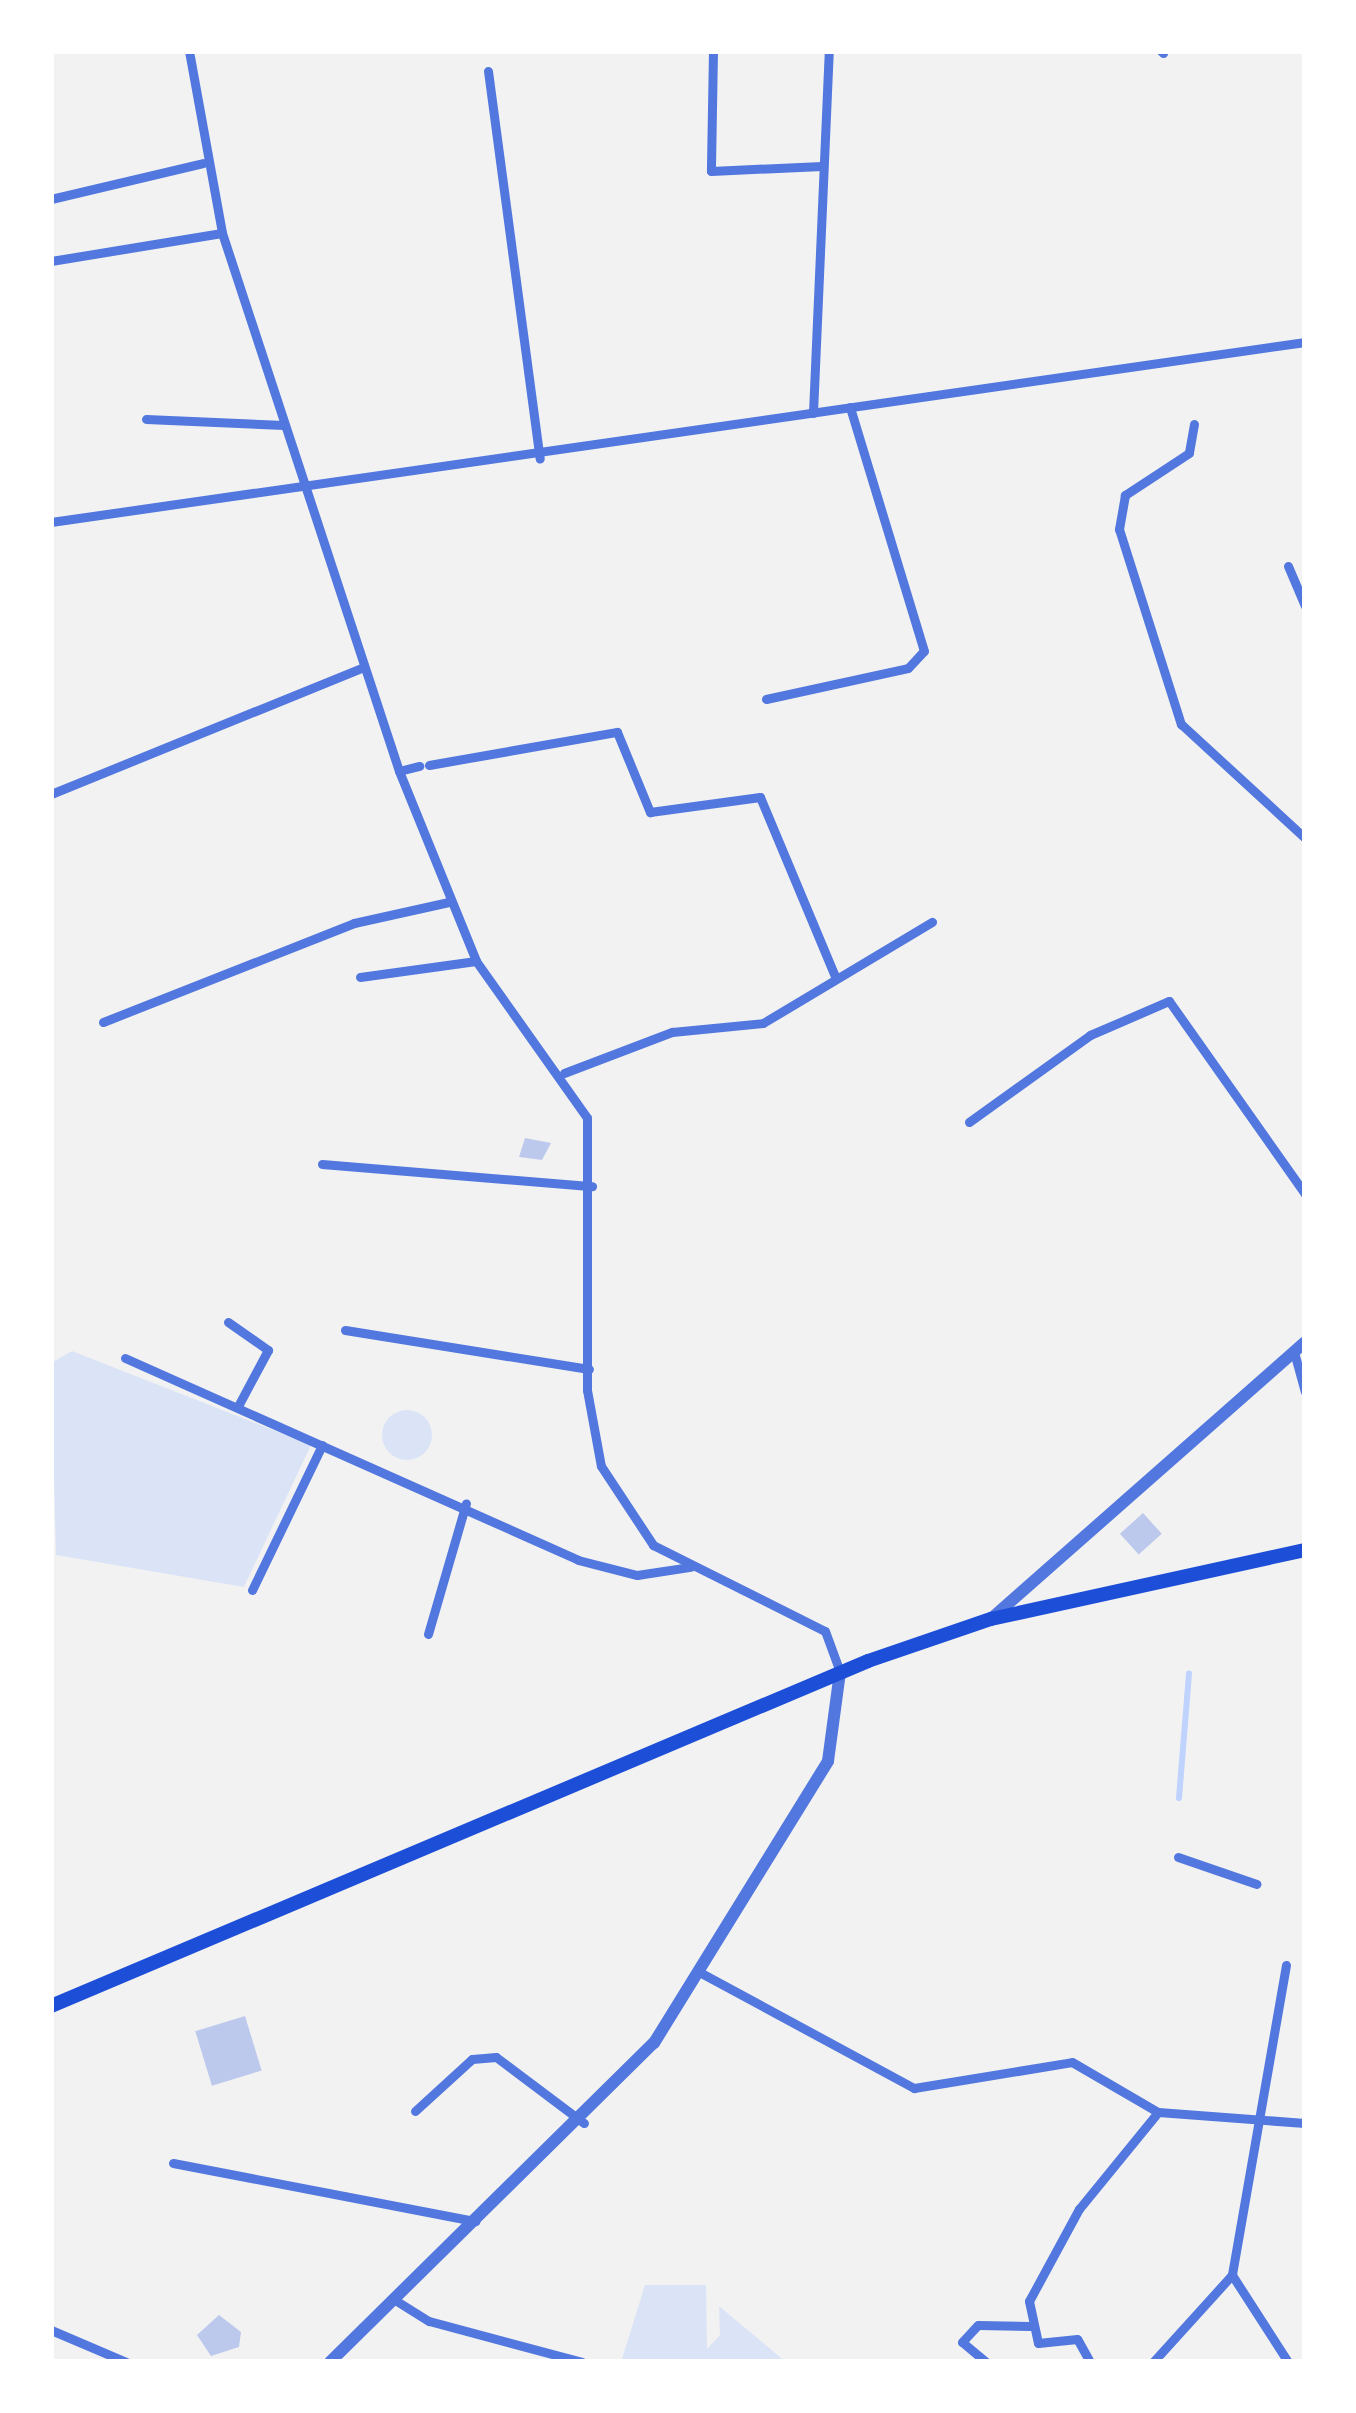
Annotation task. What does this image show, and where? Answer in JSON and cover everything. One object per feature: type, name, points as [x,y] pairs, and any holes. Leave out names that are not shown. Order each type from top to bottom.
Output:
[{"type":"main road","points":[[51,2006],[840,1672],[991,1619],[1305,1550]]},
{"type":"street","points":[[189,51],[202,163],[222,233],[399,771],[448,902],[476,961],[564,1073],[587,1118],[592,1186],[590,1426],[611,1487],[653,1546],[825,1630],[840,1672],[828,1761],[703,1974],[584,2123],[330,2362]]},
{"type":"street","points":[[712,51],[711,171],[821,166]]},
{"type":"street","points":[[813,413],[829,51]]},
{"type":"street","points":[[488,71],[540,459]]},
{"type":"street","points":[[51,199],[202,163]]},
{"type":"street","points":[[51,261],[222,233]]},
{"type":"street","points":[[51,522],[220,490],[305,490],[540,459],[850,407],[1305,342]]},
{"type":"street","points":[[766,699],[908,668],[925,651],[850,407]]},
{"type":"street","points":[[146,419],[284,425]]},
{"type":"street","points":[[1195,424],[1189,453],[1125,495],[1119,529],[1181,724],[1305,838]]},
{"type":"street","points":[[1288,566],[1305,606]]},
{"type":"street","points":[[51,794],[362,668]]},
{"type":"street","points":[[399,771],[617,732],[650,812],[760,797],[836,979]]},
{"type":"street","points":[[103,1022],[316,936],[448,902]]},
{"type":"street","points":[[564,1073],[672,1032],[763,1024],[932,922]]},
{"type":"street","points":[[361,976],[476,961]]},
{"type":"street","points":[[969,1122],[1090,1035],[1168,1001],[1305,1194]]},
{"type":"street","points":[[322,1164],[592,1186]]},
{"type":"street","points":[[228,1322],[268,1350],[239,1404]]},
{"type":"street","points":[[345,1330],[589,1369]]},
{"type":"street","points":[[1299,1347],[1305,1391]]},
{"type":"street","points":[[991,1619],[1299,1347]]},
{"type":"street","points":[[125,1358],[466,1503],[578,1560],[637,1575],[690,1567]]},
{"type":"street","points":[[252,1590],[322,1445]]},
{"type":"street","points":[[428,1634],[466,1503]]},
{"type":"street","points":[[1178,1857],[1256,1884]]},
{"type":"street","points":[[1153,2362],[1232,2275],[1286,1965]]},
{"type":"street","points":[[703,1974],[914,2088],[1072,2062],[1158,2112],[1305,2122]]},
{"type":"street","points":[[415,2111],[472,2059],[496,2057],[584,2123]]},
{"type":"street","points":[[1090,2362],[1078,2339],[1041,2345],[1030,2326],[1029,2301],[1063,2234],[1158,2112]]},
{"type":"street","points":[[173,2163],[480,2222]]},
{"type":"street","points":[[1232,2275],[1288,2362]]},
{"type":"street","points":[[395,2300],[429,2321],[581,2362]]},
{"type":"street","points":[[986,2362],[962,2342],[978,2325],[1030,2326]]},
{"type":"street","points":[[51,2330],[126,2362]]},
{"type":"shaded area","points":[[72,1351],[311,1445],[244,1587],[56,1555],[51,1363]]},
{"type":"shaded area","points":[[407,1410],[425,1417],[432,1435],[425,1453],[407,1460],[389,1453],[382,1435],[389,1417]]},
{"type":"shaded area","points":[[645,2285],[706,2285],[707,2349],[720,2335],[719,2306],[786,2362],[621,2362]]},
{"type":"building","points":[[525,1138],[551,1143],[542,1160],[519,1157]]},
{"type":"building","points":[[1143,1513],[1162,1534],[1139,1555],[1120,1534]]},
{"type":"building","points":[[245,2016],[262,2071],[212,2086],[195,2031]]},
{"type":"building","points":[[219,2315],[241,2332],[239,2347],[211,2356],[197,2335]]},
{"type":"waterway","points":[[1179,1798],[1189,1673]]}]
